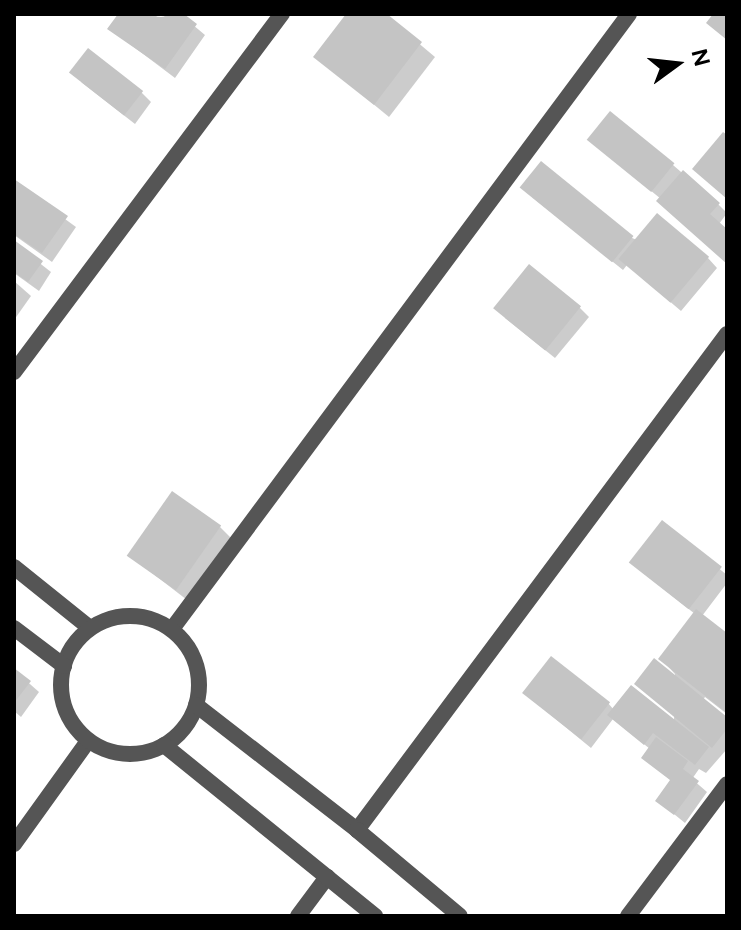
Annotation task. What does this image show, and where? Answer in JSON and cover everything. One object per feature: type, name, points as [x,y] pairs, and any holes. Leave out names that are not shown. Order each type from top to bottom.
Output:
[{"type":"street","points":[[14,372],[282,14]]},
{"type":"street","points":[[172,629],[629,14]]},
{"type":"street","points":[[357,830],[727,334]]},
{"type":"street","points":[[14,567],[90,628]]},
{"type":"street","points":[[126,615],[150,618],[172,629],[188,647],[197,669],[196,705],[178,736],[164,745],[134,755],[110,752],[88,741],[71,723],[62,701],[60,676],[68,653],[90,628],[102,621],[126,615]]},
{"type":"street","points":[[14,628],[64,666]]},
{"type":"street","points":[[196,705],[357,830],[460,916]]},
{"type":"street","points":[[14,844],[88,741]]},
{"type":"street","points":[[164,745],[375,916]]},
{"type":"street","points":[[628,916],[727,784]]},
{"type":"street","points":[[298,916],[327,877]]},
{"type":"building","points":[[118,14],[161,17],[184,14],[197,24],[165,69],[107,29]]},
{"type":"building","points":[[346,14],[387,14],[422,42],[374,105],[313,57]]},
{"type":"building","points":[[713,14],[727,14],[727,40],[706,23]]},
{"type":"building","points":[[88,48],[143,91],[124,116],[69,72]]},
{"type":"building","points":[[610,111],[675,163],[651,192],[587,140]]},
{"type":"building","points":[[723,132],[727,135],[727,199],[692,169]]},
{"type":"building","points":[[541,161],[633,236],[612,262],[520,187]]},
{"type":"building","points":[[683,170],[720,203],[710,214],[727,229],[727,264],[656,201]]},
{"type":"building","points":[[14,179],[68,216],[42,253],[14,234]]},
{"type":"building","points":[[657,213],[709,257],[671,303],[618,259]]},
{"type":"building","points":[[14,240],[43,261],[28,282],[14,272]]},
{"type":"building","points":[[529,264],[581,306],[545,350],[493,308]]},
{"type":"building","points":[[172,491],[221,525],[176,590],[127,556]]},
{"type":"building","points":[[662,520],[722,567],[689,609],[629,563]]},
{"type":"building","points":[[696,609],[727,633],[727,713],[658,659]]},
{"type":"building","points":[[551,656],[610,702],[581,739],[522,693]]},
{"type":"building","points":[[654,658],[727,717],[727,729],[712,748],[634,684]]},
{"type":"building","points":[[14,668],[31,681],[14,703]]},
{"type":"building","points":[[631,685],[709,747],[695,765],[653,733],[644,745],[607,715]]},
{"type":"building","points":[[656,737],[688,761],[683,769],[699,781],[674,815],[655,801],[670,780],[641,758]]}]
